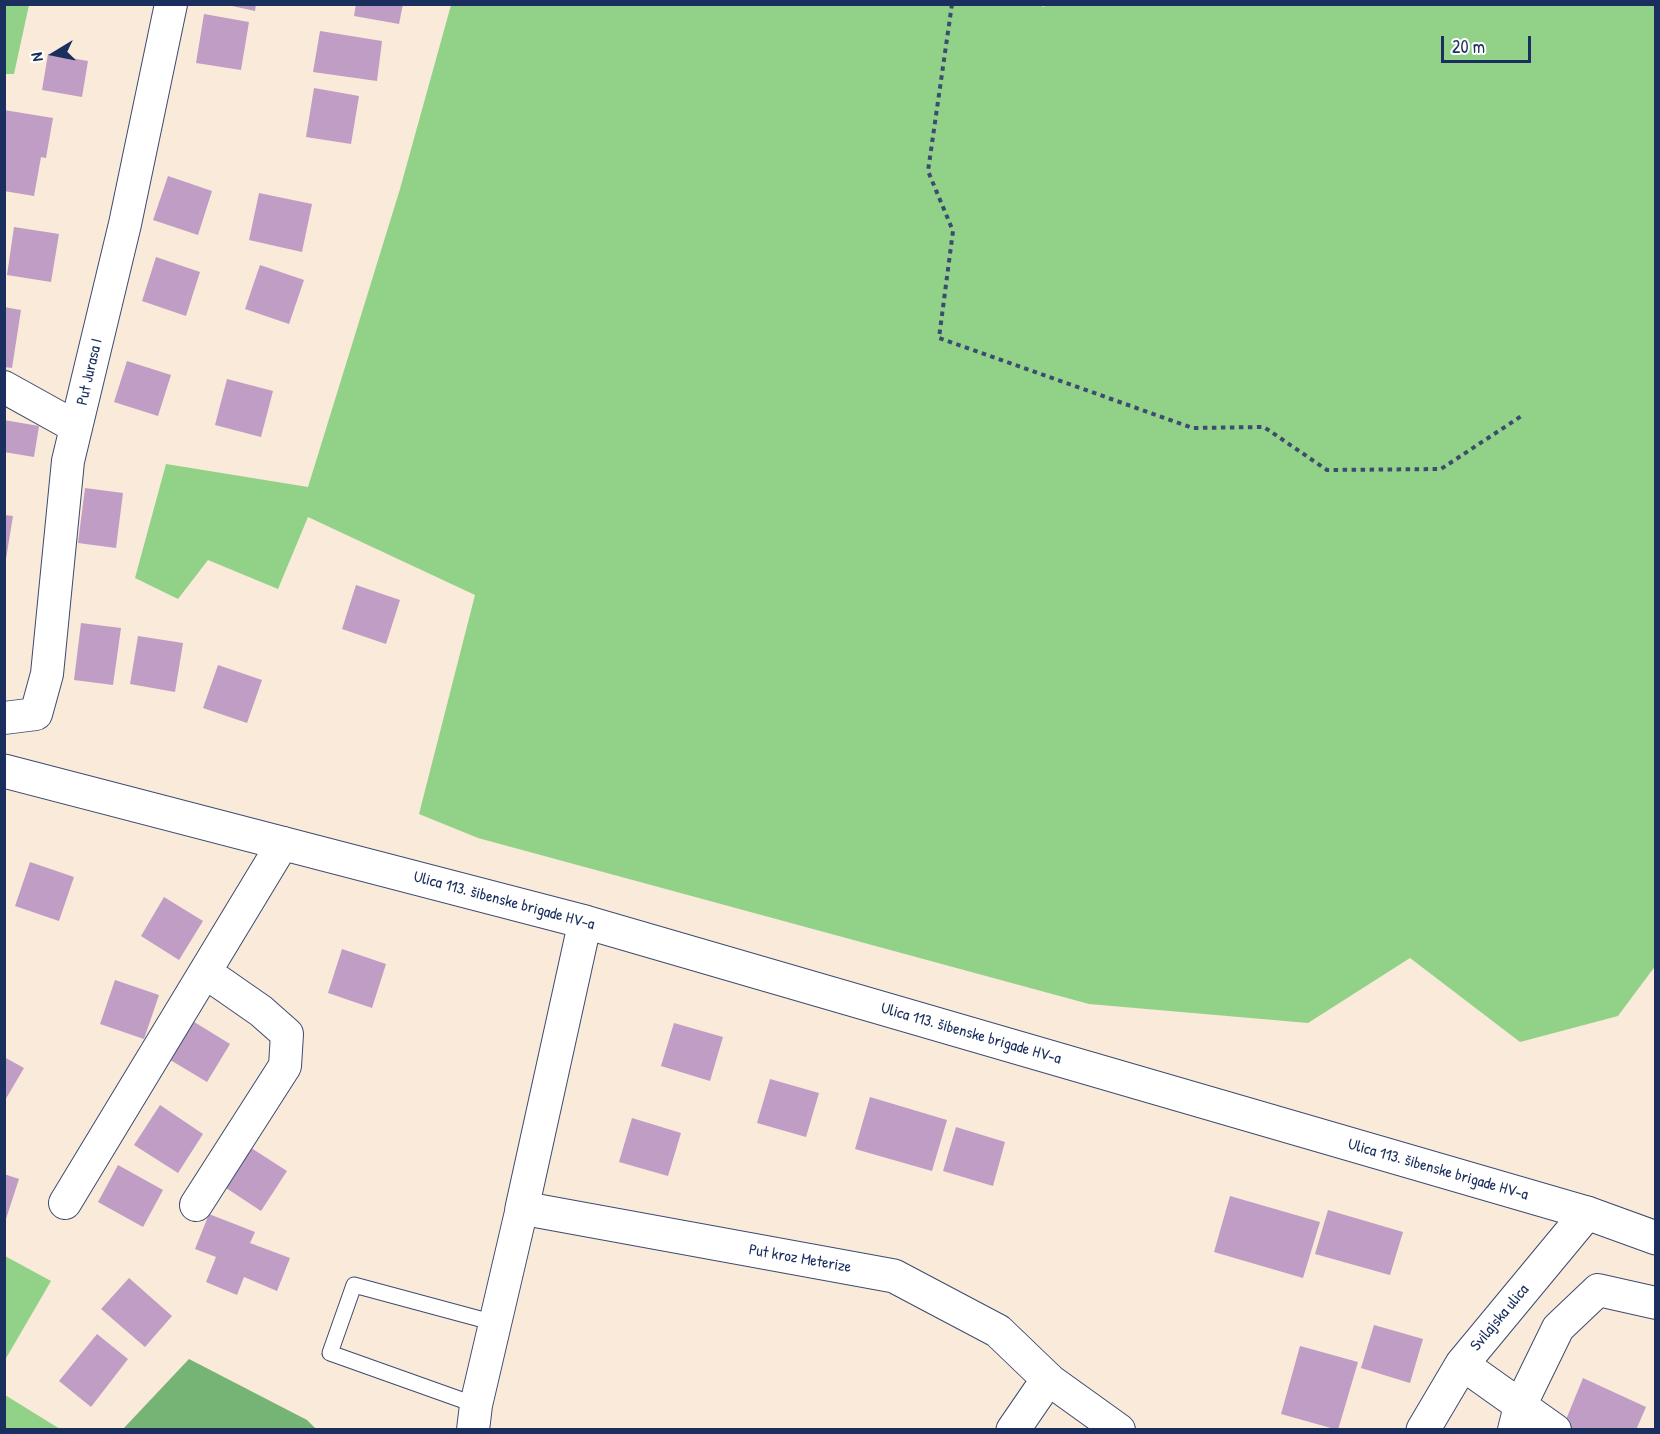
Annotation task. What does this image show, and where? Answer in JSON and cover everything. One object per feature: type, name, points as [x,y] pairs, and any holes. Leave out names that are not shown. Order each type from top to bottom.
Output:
[{"type":"main road","name":"Ulica 113. šibenske brigade HV-a","points":[[4,771],[585,922],[1587,1213],[1656,1238]]},
{"type":"main road","points":[[522,1208],[585,922]]},
{"type":"main road","name":"Put kroz Meterize","points":[[522,1208],[894,1276],[998,1331],[1048,1380]]},
{"type":"main road","name":"Svilajska ulica","points":[[1423,1430],[1462,1364],[1587,1213]]},
{"type":"main road","points":[[1013,1430],[1048,1380]]},
{"type":"street","name":"Put Jurasa I","points":[[6,719],[36,714],[47,674],[68,462],[125,225],[171,4]]},
{"type":"street","points":[[4,387],[76,427]]},
{"type":"street","points":[[65,1203],[283,843]]},
{"type":"street","points":[[196,1205],[285,1066],[287,1034],[261,1011],[205,972]]},
{"type":"street","points":[[474,1417],[522,1208]]},
{"type":"street","points":[[1517,1418],[1558,1328],[1598,1290],[1656,1303]]},
{"type":"street","points":[[1462,1364],[1517,1418],[1555,1430]]},
{"type":"street","name":"Put kroz Meterize","points":[[1048,1380],[1119,1430]]},
{"type":"lane","points":[[474,1417],[330,1353],[354,1285],[495,1323]]},
{"type":"path","points":[[952,4],[927,171],[953,231],[939,338],[1193,428],[1264,428],[1327,470],[1441,469],[1523,415]]},
{"type":"green space","points":[[5,4],[29,5],[14,74],[5,74]]},
{"type":"green space","points":[[1037,4],[1044,7],[1046,4],[1655,5],[1656,965],[1618,1016],[1520,1042],[1410,958],[1308,1023],[1089,1004],[478,838],[419,814],[475,595],[308,517],[278,589],[208,560],[178,599],[135,578],[166,464],[308,487],[400,189],[451,5]]},
{"type":"green space","points":[[5,1256],[51,1281],[5,1360]]},
{"type":"green space","points":[[189,1359],[307,1420],[316,1429],[123,1429]]},
{"type":"green space","points":[[5,1395],[60,1429],[5,1429]]},
{"type":"building","points":[[223,4],[256,4],[255,11]]},
{"type":"building","points":[[356,4],[403,4],[399,24],[354,16]]},
{"type":"building","points":[[204,14],[249,22],[241,70],[196,63]]},
{"type":"building","points":[[320,31],[382,41],[377,81],[313,72]]},
{"type":"building","points":[[48,54],[88,61],[82,97],[42,90]]},
{"type":"building","points":[[314,88],[359,96],[351,144],[306,137]]},
{"type":"building","points":[[4,110],[53,118],[46,158],[41,157],[34,196],[4,191]]},
{"type":"building","points":[[168,176],[212,191],[198,235],[153,220]]},
{"type":"building","points":[[259,193],[312,204],[302,252],[249,240]]},
{"type":"building","points":[[14,227],[59,234],[51,282],[7,275]]},
{"type":"building","points":[[156,257],[200,272],[186,316],[142,301]]},
{"type":"building","points":[[260,265],[304,280],[289,324],[245,309]]},
{"type":"building","points":[[4,307],[21,310],[12,368],[4,367]]},
{"type":"building","points":[[127,361],[171,375],[158,416],[114,402]]},
{"type":"building","points":[[227,379],[273,391],[261,437],[215,425]]},
{"type":"building","points":[[4,420],[39,426],[34,457],[4,452]]},
{"type":"building","points":[[85,488],[123,493],[116,548],[78,543]]},
{"type":"building","points":[[5,515],[13,516],[6,559],[5,559]]},
{"type":"building","points":[[356,585],[400,600],[386,644],[342,629]]},
{"type":"building","points":[[81,623],[121,628],[113,685],[74,680]]},
{"type":"building","points":[[138,636],[183,643],[175,692],[130,684]]},
{"type":"building","points":[[218,665],[262,680],[247,723],[203,708]]},
{"type":"building","points":[[30,862],[74,877],[59,921],[15,906]]},
{"type":"building","points":[[164,897],[203,921],[179,960],[141,936]]},
{"type":"building","points":[[342,949],[386,964],[372,1008],[328,993]]},
{"type":"building","points":[[115,980],[159,995],[144,1039],[100,1024]]},
{"type":"building","points":[[191,1020],[230,1044],[207,1082],[167,1058]]},
{"type":"building","points":[[674,1023],[723,1037],[710,1081],[661,1066]]},
{"type":"building","points":[[4,1057],[24,1068],[4,1102]]},
{"type":"building","points":[[770,1079],[819,1093],[806,1137],[757,1123]]},
{"type":"building","points":[[870,1097],[947,1120],[932,1171],[855,1149]]},
{"type":"building","points":[[160,1105],[203,1134],[178,1173],[134,1145]]},
{"type":"building","points":[[632,1118],[681,1133],[668,1176],[619,1162]]},
{"type":"building","points":[[956,1127],[1005,1142],[993,1186],[943,1171]]},
{"type":"building","points":[[245,1144],[287,1171],[261,1211],[220,1184]]},
{"type":"building","points":[[118,1165],[163,1190],[143,1227],[98,1202]]},
{"type":"building","points":[[4,1174],[19,1179],[5,1222],[4,1222]]},
{"type":"building","points":[[1230,1196],[1320,1222],[1303,1278],[1214,1252]]},
{"type":"building","points":[[1328,1210],[1403,1232],[1390,1275],[1315,1254]]},
{"type":"building","points":[[209,1214],[255,1232],[250,1243],[290,1258],[277,1291],[244,1277],[237,1295],[206,1282],[216,1257],[195,1249]]},
{"type":"building","points":[[129,1278],[172,1316],[145,1347],[101,1309]]},
{"type":"building","points":[[1374,1325],[1423,1339],[1410,1383],[1361,1368]]},
{"type":"building","points":[[97,1334],[128,1359],[91,1407],[59,1381]]},
{"type":"building","points":[[1300,1346],[1358,1362],[1338,1430],[1281,1414]]},
{"type":"building","points":[[1583,1378],[1646,1407],[1636,1430],[1568,1430],[1563,1427]]}]
